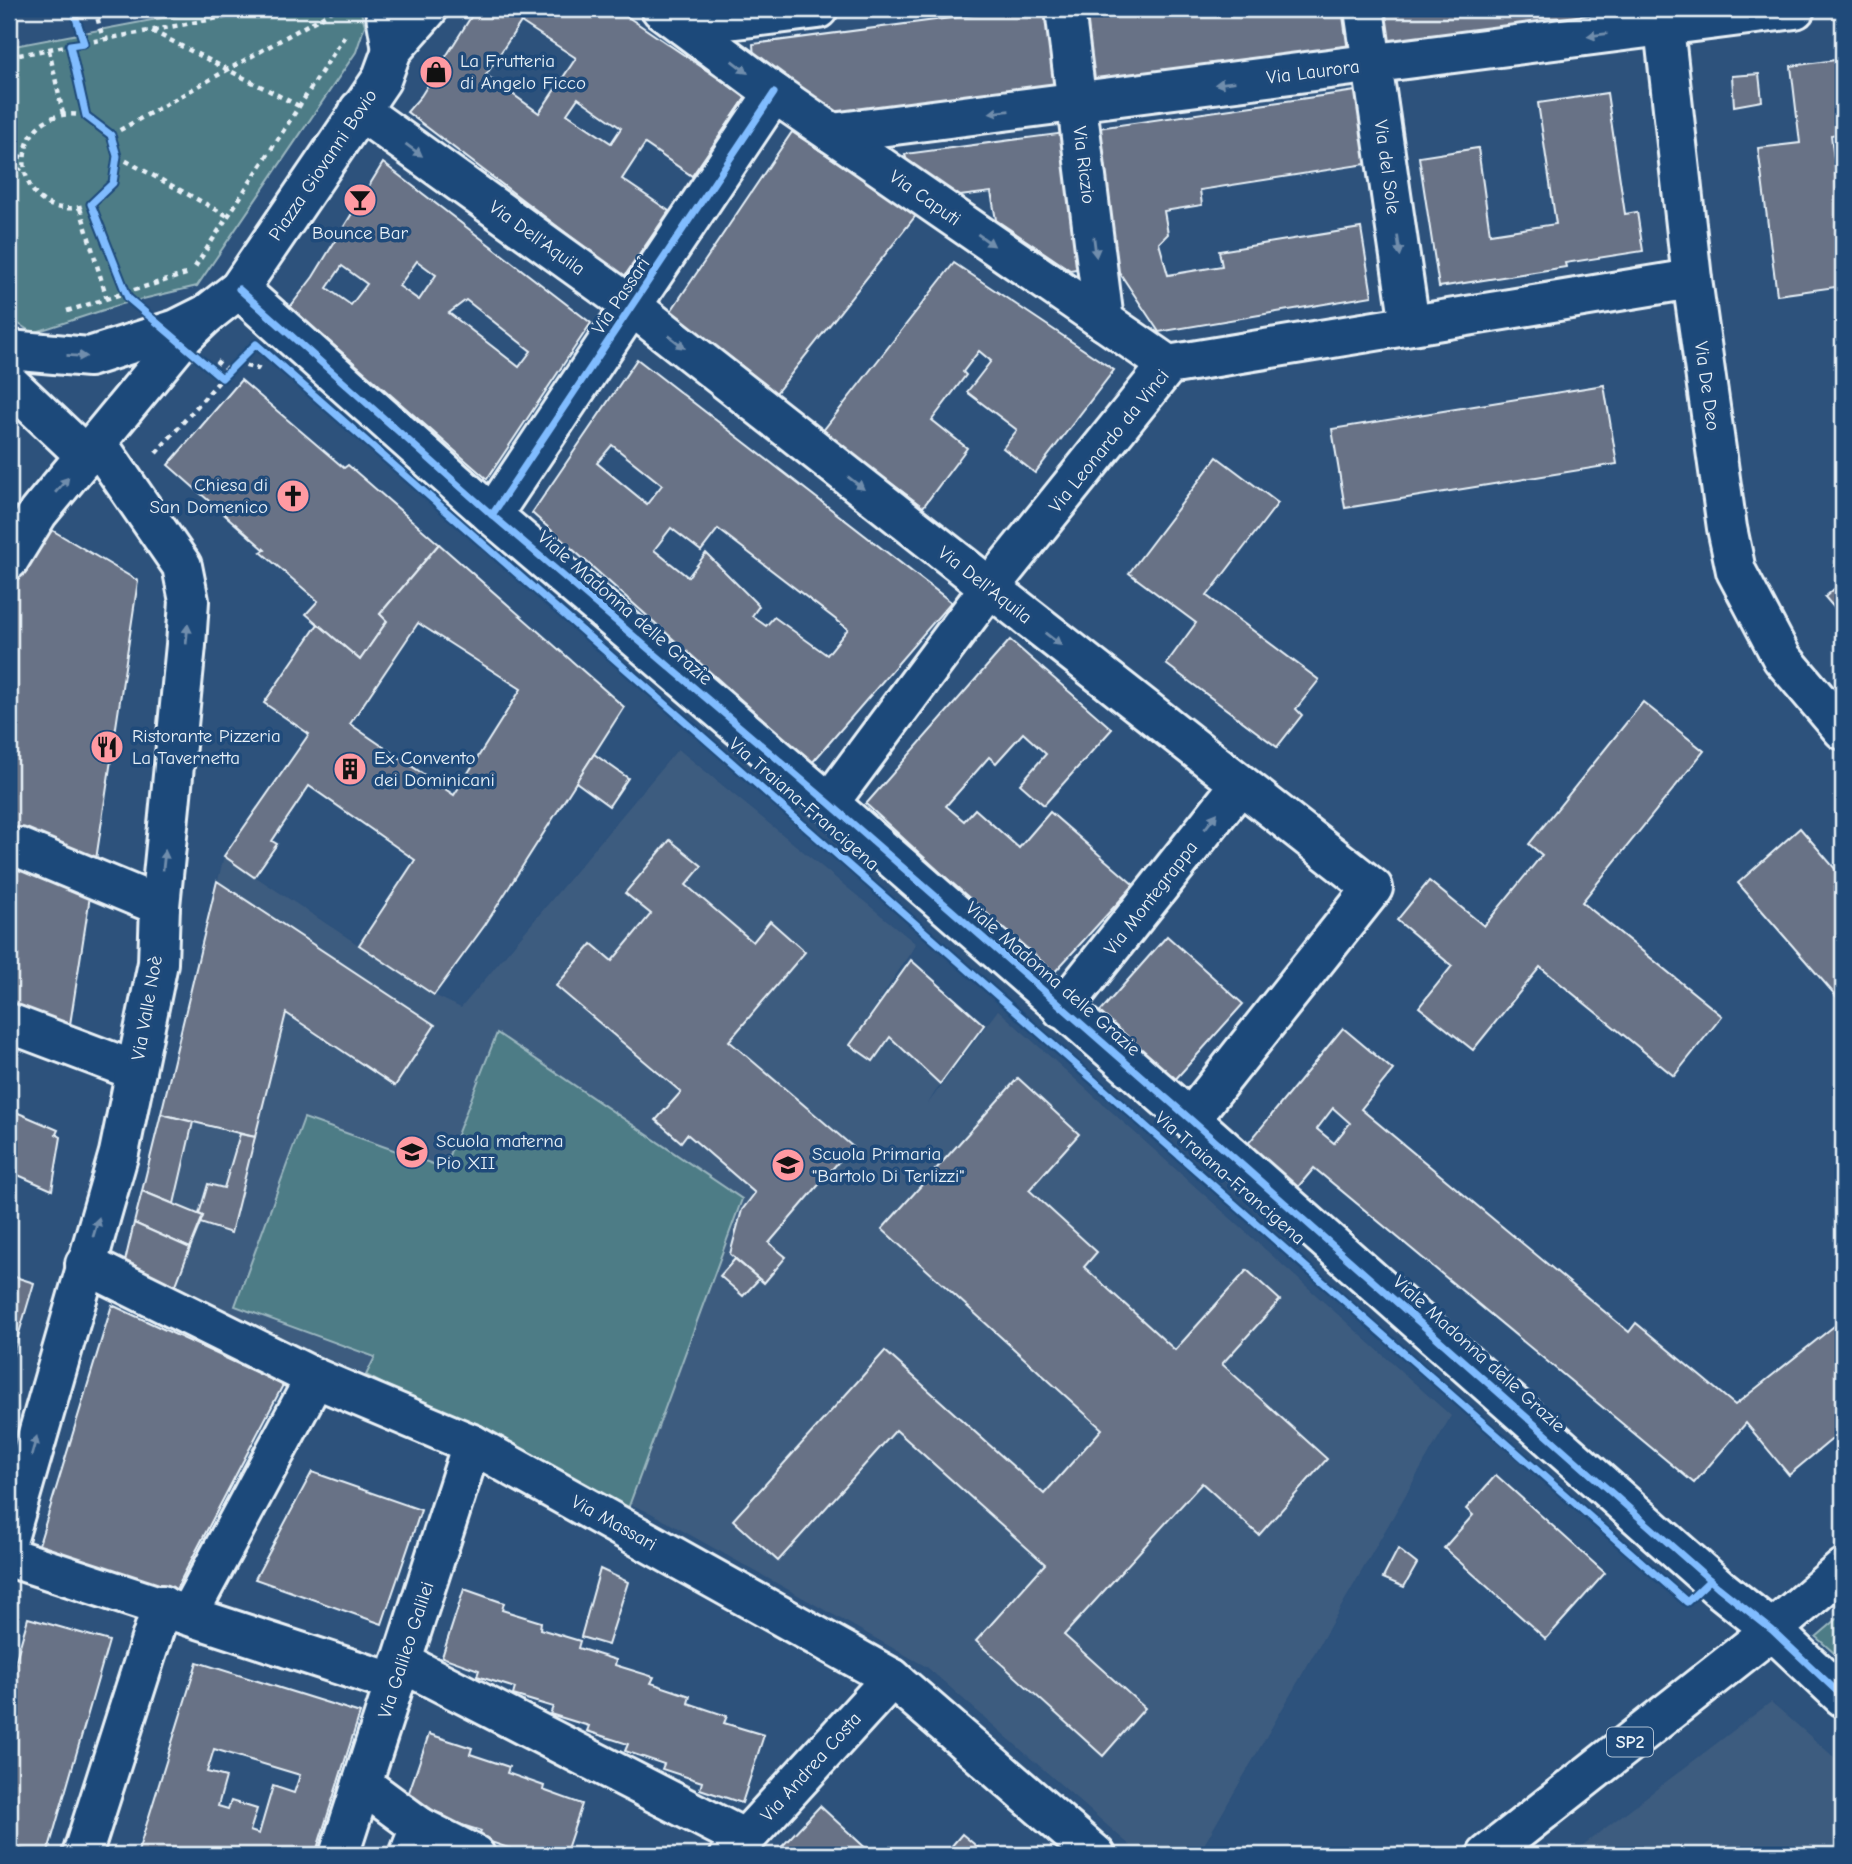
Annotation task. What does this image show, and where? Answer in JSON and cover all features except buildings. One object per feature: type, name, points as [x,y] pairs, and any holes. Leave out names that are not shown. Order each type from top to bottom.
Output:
[{"type":"street","points":[[385,9],[392,51]]},
{"type":"street","name":"Piazza Giovanni Bovio","points":[[9,560],[38,513],[92,450],[174,337],[239,289],[381,80],[392,51],[428,9]]},
{"type":"street","points":[[673,17],[818,9]]},
{"type":"street","name":"Via Riczio","points":[[1065,9],[1104,321]]},
{"type":"street","name":"Via del Sole","points":[[1364,9],[1410,325]]},
{"type":"street","name":"Via Laurora","points":[[832,133],[1372,64],[1663,18],[1795,9]]},
{"type":"street","name":"Via Caputi","points":[[673,17],[774,93],[1168,365]]},
{"type":"street","name":"Via De Deo","points":[[1663,18],[1692,279],[1727,528],[1736,571],[1782,658],[1843,730]]},
{"type":"street","name":"Via Passari","points":[[492,515],[774,93]]},
{"type":"street","name":"Via Dell'Aquila","points":[[359,110],[633,307],[1239,786],[1373,888],[1190,1119]]},
{"type":"street","name":"Via Leonardo da Vinci","points":[[828,803],[989,588],[1168,365],[1692,279]]},
{"type":"street","name":"Viale Madonna delle Grazie","points":[[239,289],[492,515],[1190,1119],[1718,1587],[1772,1630],[1843,1697]]},
{"type":"street","name":"Piazza Giovanni Bovio","points":[[9,350],[89,357],[174,337]]},
{"type":"street","points":[[9,383],[92,450]]},
{"type":"street","name":"Via Valle Noè","points":[[9,1535],[119,1153],[158,963],[160,906],[189,601],[182,566],[125,483],[92,450]]},
{"type":"street","name":"Via Montegrappa","points":[[1062,1009],[1239,786]]},
{"type":"street","points":[[20,848],[160,906]]},
{"type":"street","points":[[9,1023],[136,1071]]},
{"type":"street","name":"Via Massari","points":[[85,1264],[315,1378],[472,1444],[892,1678],[1096,1855]]},
{"type":"street","points":[[82,1855],[175,1610],[315,1378]]},
{"type":"street","name":"Via Galileo Galilei","points":[[340,1855],[472,1444]]},
{"type":"street","points":[[9,1557],[175,1610],[398,1673],[738,1847]]},
{"type":"street","name":"SP2","points":[[1488,1855],[1772,1630],[1843,1569]]},
{"type":"street","name":"Via Andrea Costa","points":[[738,1847],[892,1678]]},
{"type":"street","points":[[362,1784],[414,1841],[475,1855]]},
{"type":"path","points":[[95,9],[103,39]]},
{"type":"path","points":[[9,57],[268,9]]},
{"type":"path","points":[[117,168],[117,156],[108,132],[228,70],[336,9]]},
{"type":"path","points":[[56,315],[191,272],[349,25]]},
{"type":"path","points":[[152,30],[299,107]]},
{"type":"path","points":[[80,32],[84,43]]},
{"type":"path","points":[[70,45],[73,57]]},
{"type":"path","points":[[49,50],[63,114]]},
{"type":"path","points":[[83,104],[90,118]]},
{"type":"path","points":[[90,118],[63,114],[41,122],[30,134],[22,158],[22,168],[33,192],[45,203],[60,208],[80,208],[94,202],[96,217]]},
{"type":"path","points":[[9,155],[22,158]]},
{"type":"path","points":[[117,156],[228,216]]},
{"type":"path","points":[[9,187],[22,168]]},
{"type":"path","points":[[80,208],[107,299]]},
{"type":"path","points":[[121,281],[126,293],[222,378],[242,358]]},
{"type":"shaded area","points":[[678,749],[916,944],[851,1044],[890,1037],[940,1084],[927,1105],[998,1010],[1451,1416],[1198,1855],[1141,1855],[927,1667],[651,1513],[630,1504],[626,1514],[371,1377],[172,1295],[123,1270],[224,856],[434,995],[461,1008]]},
{"type":"shaded area","points":[[1771,1702],[1843,1765],[1843,1855],[1570,1855]]},
{"type":"green space","points":[[210,9],[360,9],[365,25],[356,52],[197,286],[122,304],[33,333],[9,318],[9,47]]},
{"type":"green space","name":"Scuola materna Pio XII","points":[[497,1033],[742,1199],[626,1514],[366,1375],[375,1357],[235,1306],[304,1118],[444,1168]]},
{"type":"green space","points":[[1843,1614],[1843,1661],[1816,1637]]},
{"type":"cycle path","name":"Via Traiana-Francigena","points":[[73,9],[84,43],[70,45],[86,116],[111,135],[117,156],[113,183],[91,204],[128,298],[222,378],[256,344],[1687,1602],[1710,1580]]},
{"type":"cycle path","points":[[492,515],[774,93]]},
{"type":"cycle path","name":"Via Traiana-Francigena","points":[[239,289],[492,515],[829,803],[1190,1119],[1718,1587],[1772,1630],[1843,1697]]},
{"type":"place","name":"La Frutteria di Angelo Ficco","points":[[436,72]]},
{"type":"place","name":"Bounce Bar","points":[[360,200]]},
{"type":"place","name":"Chiesa di San Domenico","points":[[293,496]]},
{"type":"place","name":"Ristorante Pizzeria La Tavernetta","points":[[107,747]]},
{"type":"place","name":"Ex Convento dei Dominicani","points":[[350,769]]},
{"type":"place","name":"Scuola materna Pio XII","points":[[412,1152]]},
{"type":"place","name":"Scuola Primaria \"Bartolo Di Terlizzi\"","points":[[788,1165]]}]
